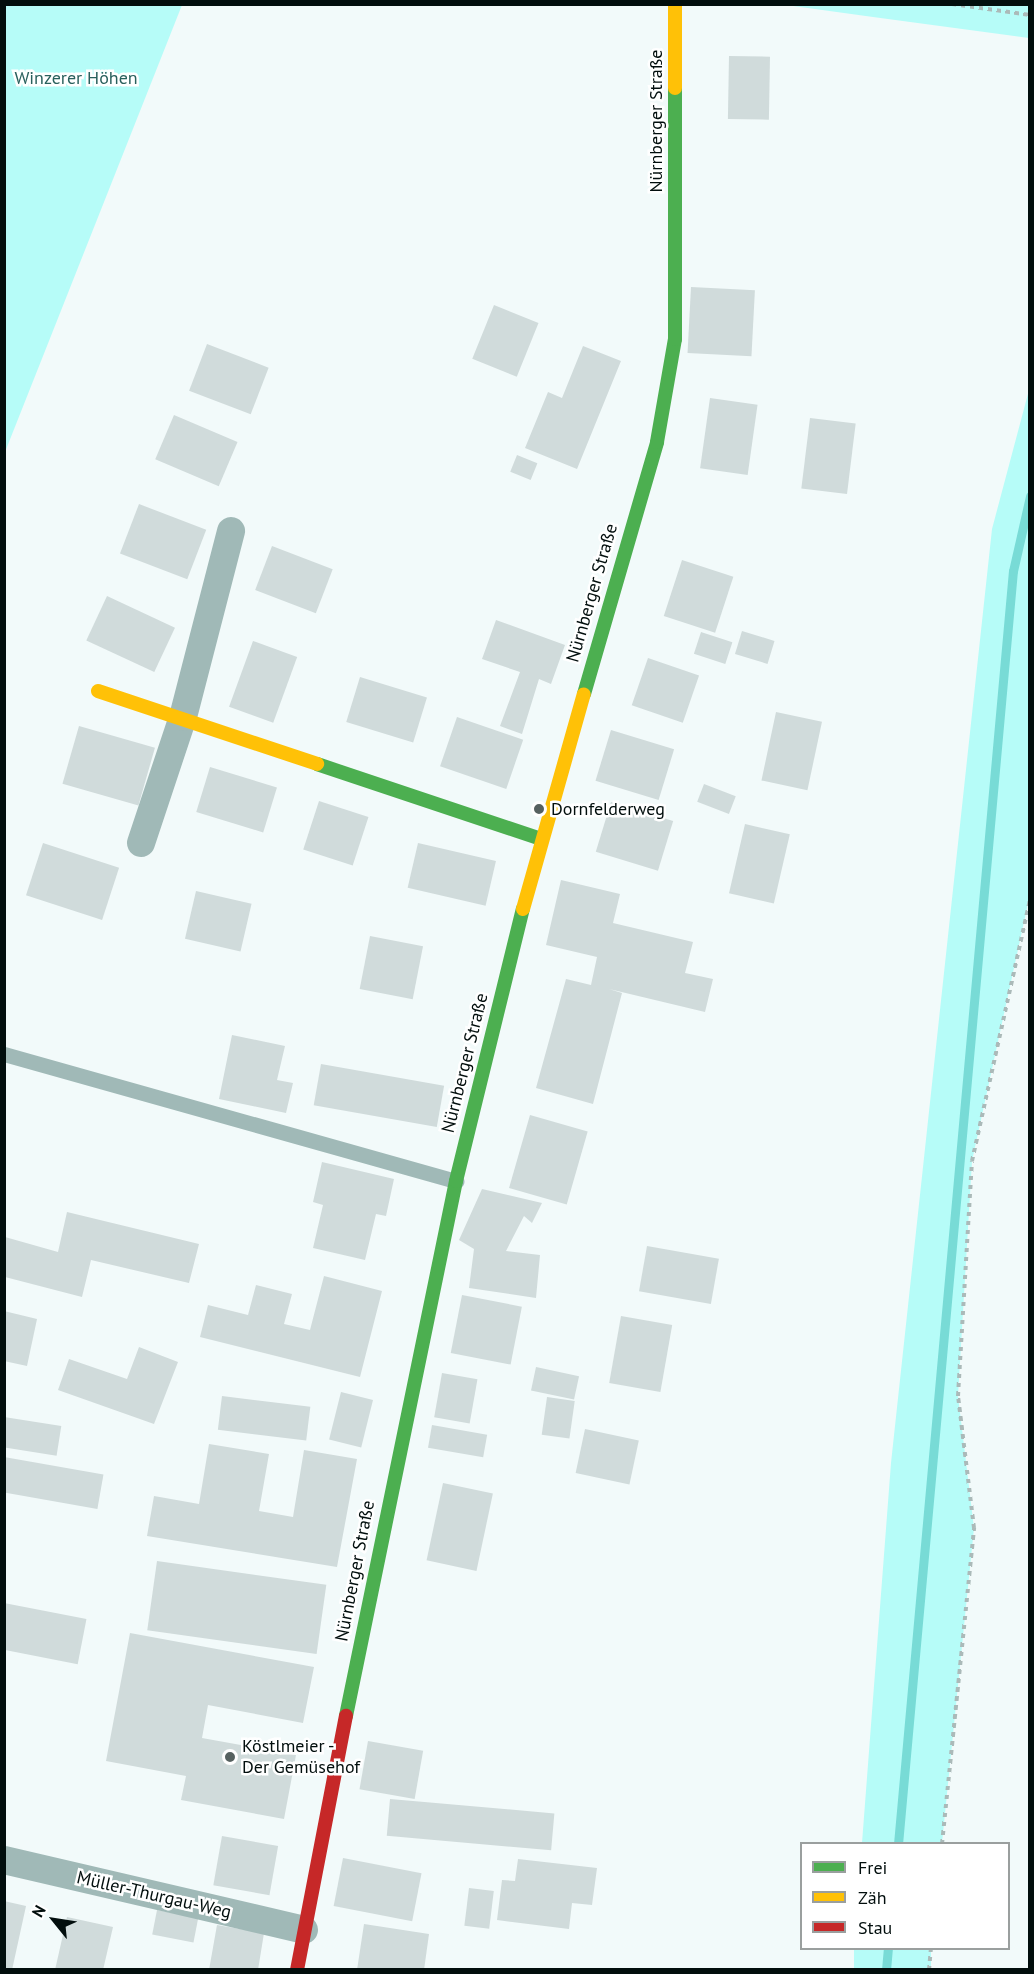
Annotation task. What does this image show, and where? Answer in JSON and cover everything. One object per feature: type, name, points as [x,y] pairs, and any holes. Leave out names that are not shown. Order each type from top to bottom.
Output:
[{"type":"street","name":"Nürnberger Straße","points":[[297,1970],[402,1428],[456,1181],[542,839],[657,442],[675,339],[675,4]]},
{"type":"street","points":[[141,843],[183,717],[231,531]]},
{"type":"street","points":[[98,691],[183,717],[542,839]]},
{"type":"street","name":"Müller-Thurgau-Weg","points":[[4,1860],[304,1930]]},
{"type":"lane","points":[[4,1053],[456,1181]]},
{"type":"path","points":[[952,4],[1029,15]]},
{"type":"path","points":[[942,1842],[974,1528],[958,1396],[972,1161],[1029,899]]},
{"type":"path","points":[[929,1970],[931,1950]]},
{"type":"green space","name":"Winzerer Höhen","points":[[4,5],[182,5],[5,452]]},
{"type":"green space","points":[[786,5],[1029,5],[1029,38],[873,17]]},
{"type":"green space","points":[[1029,390],[1029,899],[972,1161],[958,1396],[974,1528],[942,1842],[862,1842],[891,1463],[992,529]]},
{"type":"green space","points":[[854,1950],[931,1950],[931,1969],[854,1969]]},
{"type":"building","points":[[729,56],[770,57],[769,120],[728,119]]},
{"type":"building","points":[[691,287],[755,290],[751,356],[688,353]]},
{"type":"building","points":[[494,305],[539,323],[517,377],[472,359]]},
{"type":"building","points":[[207,344],[269,368],[251,414],[189,391]]},
{"type":"building","points":[[583,346],[621,361],[577,469],[525,448],[548,392],[562,398]]},
{"type":"building","points":[[710,398],[758,405],[748,475],[700,468]]},
{"type":"building","points":[[174,415],[238,442],[219,486],[155,459]]},
{"type":"building","points":[[810,418],[856,424],[847,494],[801,488]]},
{"type":"building","points":[[517,455],[537,463],[531,480],[510,472]]},
{"type":"building","points":[[139,504],[206,530],[187,579],[120,553]]},
{"type":"building","points":[[272,546],[333,569],[316,613],[255,590]]},
{"type":"building","points":[[682,560],[733,577],[715,633],[664,616]]},
{"type":"building","points":[[107,596],[175,628],[154,672],[86,640]]},
{"type":"building","points":[[496,620],[565,645],[551,684],[539,679],[522,734],[500,726],[520,672],[482,659]]},
{"type":"building","points":[[742,631],[775,641],[767,664],[735,654]]},
{"type":"building","points":[[701,632],[732,642],[725,664],[694,654]]},
{"type":"building","points":[[253,641],[297,657],[273,723],[229,707]]},
{"type":"building","points":[[648,658],[699,676],[683,723],[632,705]]},
{"type":"building","points":[[360,677],[427,697],[413,742],[346,722]]},
{"type":"building","points":[[776,712],[822,722],[807,790],[761,780]]},
{"type":"building","points":[[457,717],[523,740],[506,789],[440,766]]},
{"type":"building","points":[[79,726],[155,748],[138,805],[62,784]]},
{"type":"building","points":[[611,730],[674,749],[659,800],[596,781]]},
{"type":"building","points":[[210,767],[277,787],[263,832],[196,812]]},
{"type":"building","points":[[704,784],[736,796],[729,814],[697,802]]},
{"type":"building","points":[[319,801],[368,817],[353,866],[303,850]]},
{"type":"building","points":[[611,802],[673,821],[658,871],[596,852]]},
{"type":"building","points":[[745,824],[790,834],[774,904],[729,893]]},
{"type":"building","points":[[43,843],[119,868],[102,920],[26,895]]},
{"type":"building","points":[[418,843],[496,861],[486,906],[408,888]]},
{"type":"building","points":[[561,880],[620,894],[613,923],[693,942],[685,973],[713,979],[705,1012],[609,989],[622,993],[593,1104],[536,1088],[566,979],[591,985],[597,957],[546,945]]},
{"type":"building","points":[[196,891],[252,904],[241,952],[185,939]]},
{"type":"building","points":[[370,936],[423,946],[413,999],[360,989]]},
{"type":"building","points":[[232,1035],[285,1046],[277,1080],[293,1083],[286,1113],[219,1099]]},
{"type":"building","points":[[321,1064],[444,1086],[437,1127],[314,1105]]},
{"type":"building","points":[[530,1115],[588,1132],[567,1205],[509,1188]]},
{"type":"building","points":[[322,1162],[394,1179],[386,1216],[376,1214],[365,1260],[313,1248],[323,1205],[313,1202]]},
{"type":"building","points":[[482,1189],[542,1203],[532,1223],[524,1216],[506,1251],[540,1255],[536,1298],[469,1288],[474,1249],[459,1240]]},
{"type":"building","points":[[67,1212],[199,1244],[189,1283],[91,1260],[82,1297],[5,1277],[5,1237],[58,1252]]},
{"type":"building","points":[[647,1246],[719,1259],[711,1304],[639,1291]]},
{"type":"building","points":[[324,1276],[382,1291],[360,1377],[200,1337],[208,1305],[248,1315],[256,1285],[292,1294],[284,1324],[310,1330]]},
{"type":"building","points":[[462,1295],[522,1307],[511,1365],[451,1353]]},
{"type":"building","points":[[4,1311],[37,1319],[27,1366],[4,1361]]},
{"type":"building","points":[[621,1316],[672,1325],[660,1392],[609,1383]]},
{"type":"building","points":[[139,1347],[178,1362],[154,1424],[58,1390],[69,1359],[127,1379]]},
{"type":"building","points":[[536,1367],[579,1376],[574,1400],[531,1390]]},
{"type":"building","points":[[442,1373],[477,1379],[470,1424],[434,1417]]},
{"type":"building","points":[[341,1392],[373,1400],[361,1448],[329,1440]]},
{"type":"building","points":[[222,1396],[310,1407],[306,1441],[218,1430]]},
{"type":"building","points":[[547,1397],[575,1401],[569,1439],[542,1435]]},
{"type":"building","points":[[4,1417],[61,1426],[57,1456],[4,1447]]},
{"type":"building","points":[[432,1425],[487,1435],[483,1457],[428,1448]]},
{"type":"building","points":[[585,1429],[639,1440],[629,1484],[576,1473]]},
{"type":"building","points":[[209,1444],[269,1454],[259,1511],[293,1517],[304,1450],[357,1459],[337,1567],[147,1536],[154,1496],[199,1504]]},
{"type":"building","points":[[4,1457],[103,1475],[97,1509],[4,1493]]},
{"type":"building","points":[[443,1483],[493,1494],[476,1571],[427,1560]]},
{"type":"building","points":[[157,1561],[326,1585],[317,1654],[147,1630]]},
{"type":"building","points":[[4,1603],[86,1619],[78,1664],[4,1650]]},
{"type":"building","points":[[130,1633],[314,1667],[303,1723],[208,1705],[202,1738],[296,1755],[284,1819],[181,1800],[186,1776],[106,1761]]},
{"type":"building","points":[[368,1741],[423,1751],[415,1799],[359,1789]]},
{"type":"building","points":[[390,1799],[554,1813],[551,1850],[387,1836]]},
{"type":"building","points":[[222,1836],[278,1846],[269,1895],[213,1885]]},
{"type":"building","points":[[343,1858],[422,1873],[412,1921],[334,1906]]},
{"type":"building","points":[[518,1859],[597,1868],[592,1905],[572,1903],[569,1929],[497,1920],[502,1880],[515,1881]]},
{"type":"building","points":[[469,1888],[494,1891],[489,1929],[464,1926]]},
{"type":"building","points":[[4,1901],[26,1906],[12,1970],[4,1970]]},
{"type":"building","points":[[157,1910],[198,1918],[193,1943],[152,1935]]},
{"type":"building","points":[[67,1917],[113,1927],[103,1970],[55,1970]]},
{"type":"building","points":[[364,1924],[429,1934],[424,1970],[357,1970]]},
{"type":"building","points":[[217,1925],[264,1933],[258,1970],[209,1970]]},
{"type":"waterway","points":[[898,1842],[1013,571],[1030,496]]},
{"type":"waterway","points":[[886,1970],[888,1950]]},
{"type":"traffic: fast","points":[[584,694],[657,442],[675,339],[675,88]]},
{"type":"traffic: fast","points":[[317,764],[541,839]]},
{"type":"traffic: fast","points":[[346,1716],[456,1181],[523,909]]},
{"type":"traffic: slow","points":[[675,4],[675,88]]},
{"type":"traffic: slow","points":[[98,691],[317,764]]},
{"type":"traffic: slow","points":[[523,909],[584,694]]},
{"type":"traffic: jam","points":[[297,1970],[346,1716]]},
{"type":"place","name":"Dornfelderweg","points":[[539,809]]},
{"type":"place","name":"Köstlmeier - Der Gemüsehof","points":[[230,1757]]}]
